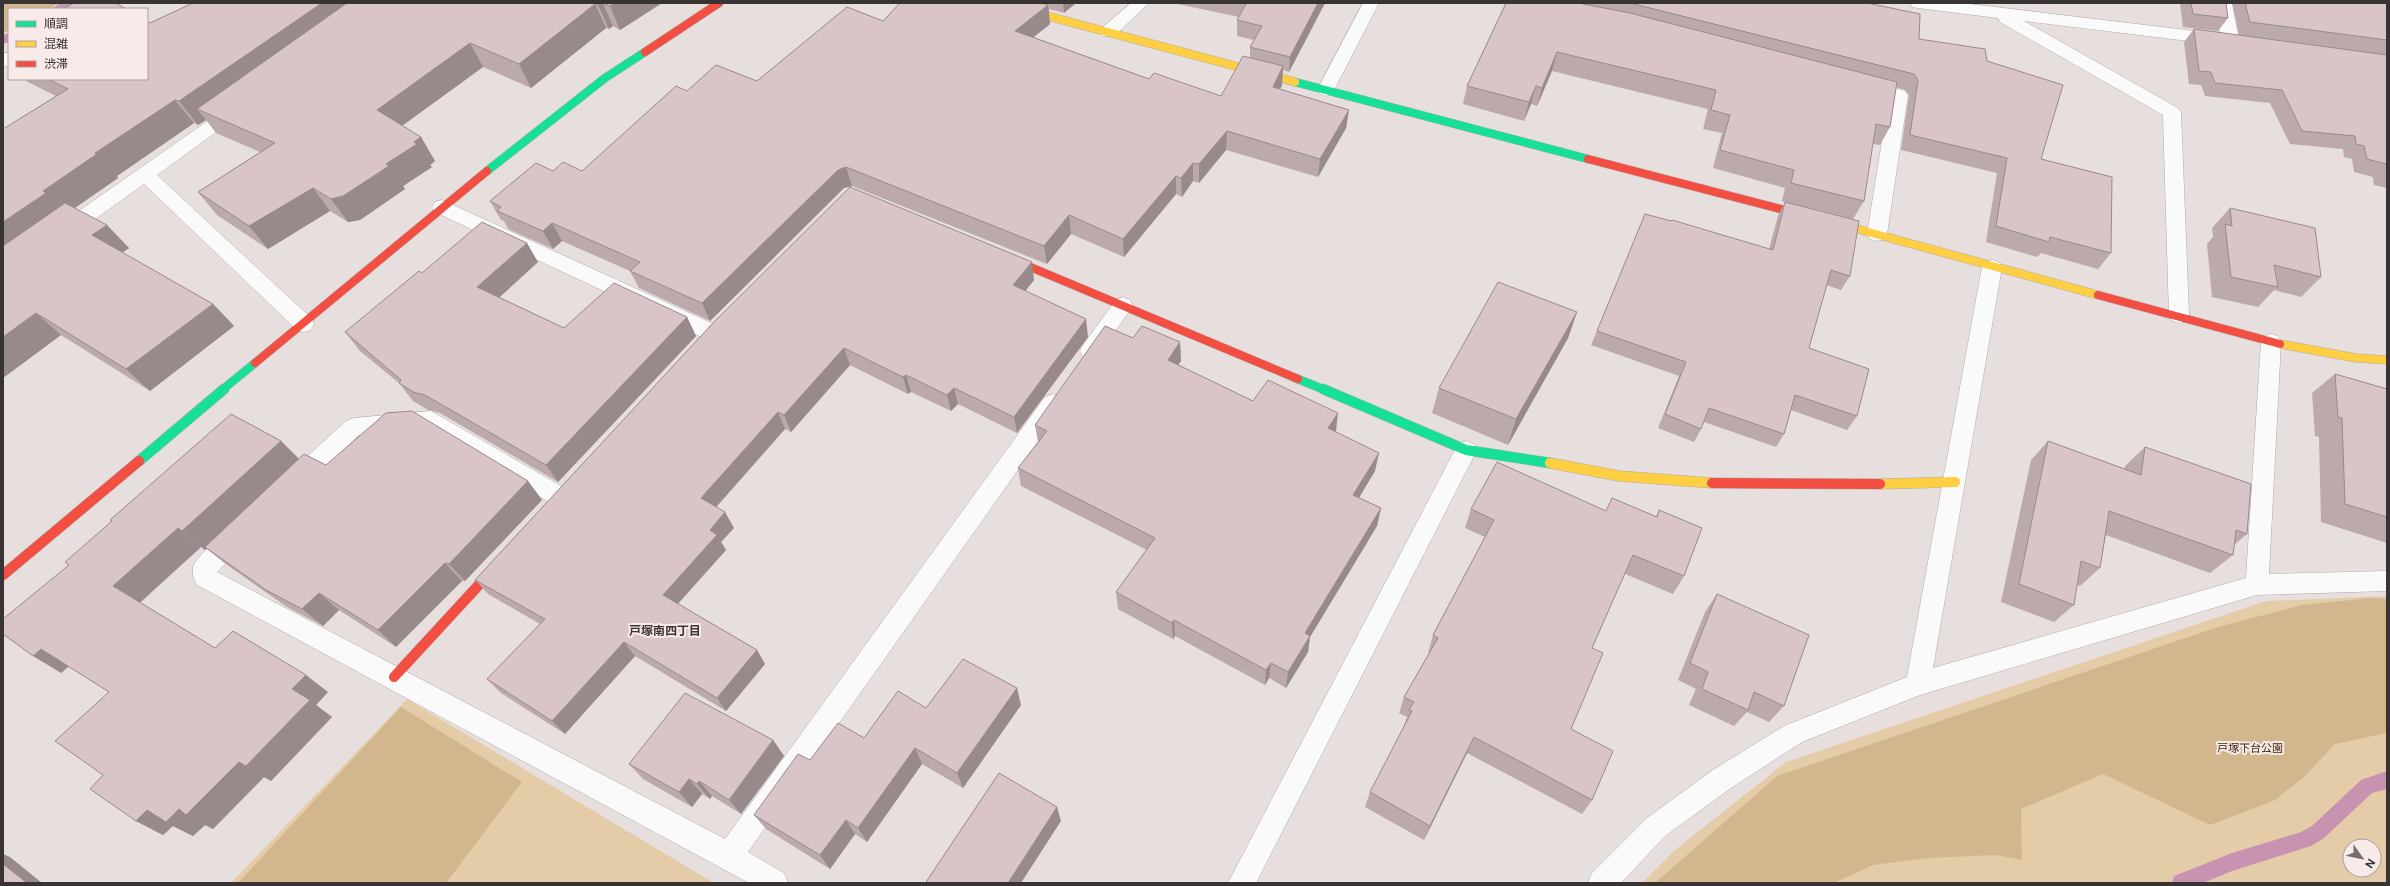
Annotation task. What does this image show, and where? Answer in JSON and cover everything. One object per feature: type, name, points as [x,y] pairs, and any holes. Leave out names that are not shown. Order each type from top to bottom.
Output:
[{"type":"street","points":[[3,575],[442,207],[605,78],[719,3]]},
{"type":"street","points":[[999,3],[1877,234],[1992,267],[2179,315],[2271,342],[2356,358],[2387,360]]},
{"type":"street","points":[[1108,32],[1141,3]]},
{"type":"street","points":[[1326,90],[1371,3]]},
{"type":"street","points":[[1918,3],[1988,9],[2237,42],[2224,3]]},
{"type":"street","points":[[1988,9],[2172,112],[2179,315]]},
{"type":"street","points":[[1854,83],[1899,95],[1877,234]]},
{"type":"street","points":[[48,243],[249,100]]},
{"type":"street","points":[[145,174],[304,324]]},
{"type":"street","points":[[442,207],[713,333]]},
{"type":"street","points":[[998,254],[1123,305],[1466,450],[1499,453],[1618,476],[1736,486],[1954,482]]},
{"type":"street","points":[[1918,684],[1992,267]]},
{"type":"street","points":[[728,856],[1123,305]]},
{"type":"street","points":[[2257,585],[2271,342]]},
{"type":"street","points":[[280,497],[354,427],[431,420],[560,497]]},
{"type":"street","points":[[1242,883],[1466,450]]},
{"type":"street","points":[[251,524],[205,567],[206,578],[728,856],[774,883]]},
{"type":"street","points":[[394,677],[506,555]]},
{"type":"street","points":[[1602,883],[1656,827],[1722,779],[1793,734],[1918,684],[2257,585],[2387,581]]},
{"type":"green space","points":[[3,3],[60,3],[50,8],[8,8],[8,31],[3,34]]},
{"type":"green space","name":"戸塚下台公園","points":[[2387,596],[2387,883],[1642,883],[1675,850],[1786,762],[2266,601]]},
{"type":"green space","name":"戸塚下台公園","points":[[2371,598],[2387,599],[2387,733],[2335,744],[2303,778],[2275,800],[2210,825],[2103,774],[2021,809],[2022,860],[1995,855],[1928,858],[1873,865],[1834,883],[1655,883],[1777,776],[2218,627],[2302,605]]},
{"type":"green space","points":[[407,699],[714,883],[231,883]]},
{"type":"green space","points":[[401,707],[522,782],[446,883],[238,883]]},
{"type":"building","points":[[74,3],[116,3],[124,8],[65,8]]},
{"type":"building","points":[[193,3],[322,3],[179,101],[175,100],[95,153],[97,154],[43,191],[46,193],[3,222],[3,129],[68,89],[50,80],[148,80],[148,22],[150,23]]},
{"type":"building","points":[[347,3],[602,3],[598,5],[595,4],[519,64],[470,43],[377,110],[421,137],[414,142],[417,144],[386,164],[389,166],[343,196],[331,199],[313,188],[249,226],[198,192],[275,143],[197,109]]},
{"type":"building","points":[[604,3],[615,3],[610,6]]},
{"type":"building","points":[[900,3],[1041,3],[1048,5],[1015,31],[1149,79],[1154,73],[1221,96],[1243,56],[1283,66],[1273,87],[1349,110],[1320,159],[1227,131],[1199,164],[1193,163],[1181,178],[1176,176],[1123,239],[1069,215],[1044,246],[846,167],[838,170],[702,303],[630,271],[640,262],[552,223],[543,231],[497,211],[501,207],[490,201],[536,163],[553,171],[563,162],[582,171],[676,86],[687,91],[716,65],[757,81],[847,7],[883,21]]},
{"type":"building","points":[[1242,3],[1318,3],[1290,57],[1250,47],[1262,26],[1237,20],[1246,4]]},
{"type":"building","points":[[1506,3],[1578,3],[1630,13],[1897,82],[1890,127],[1876,124],[1864,201],[1791,183],[1794,170],[1720,150],[1730,115],[1711,110],[1716,90],[1557,52],[1542,88],[1536,86],[1529,102],[1467,86]]},
{"type":"building","points":[[1630,3],[1867,3],[1920,14],[1919,39],[1985,49],[1987,61],[2063,85],[2041,159],[2112,177],[2111,253],[2050,237],[2049,242],[1996,226],[2007,158],[1910,135],[1918,80],[1914,74]]},
{"type":"building","points":[[2191,3],[2226,3],[2228,18],[2193,14]]},
{"type":"building","points":[[2245,3],[2387,3],[2387,40],[2250,22]]},
{"type":"building","points":[[2194,29],[2387,55],[2387,171],[2386,164],[2367,159],[2364,146],[2356,144],[2355,136],[2302,131],[2282,90],[2215,83],[2211,72],[2199,71]]},
{"type":"building","points":[[850,187],[1032,262],[1013,285],[1086,319],[1014,417],[954,388],[947,395],[906,375],[903,377],[844,348],[784,415],[778,412],[701,498],[725,512],[710,530],[717,535],[663,595],[757,650],[717,698],[624,642],[552,721],[487,679],[545,619],[475,580],[713,323]]},
{"type":"building","points":[[1785,202],[1859,221],[1850,276],[1831,270],[1809,348],[1869,369],[1857,416],[1795,395],[1784,434],[1709,408],[1701,429],[1665,414],[1686,362],[1597,331],[1645,214],[1672,220],[1773,250]]},
{"type":"building","points":[[65,203],[107,225],[92,235],[213,304],[126,369],[36,313],[3,337],[3,246]]},
{"type":"building","points":[[2230,208],[2315,228],[2321,277],[2274,265],[2278,287],[2231,277],[2225,224],[2232,226]]},
{"type":"building","points":[[482,222],[527,243],[477,287],[564,328],[614,283],[687,317],[546,465],[425,395],[413,392],[399,383],[401,380],[345,332],[419,271],[422,273]]},
{"type":"building","points":[[1498,282],[1577,312],[1516,419],[1439,388]]},
{"type":"building","points":[[1105,326],[1133,338],[1142,326],[1180,342],[1168,360],[1253,401],[1268,380],[1338,413],[1328,428],[1379,453],[1353,495],[1381,508],[1305,633],[1310,636],[1288,672],[1271,663],[1266,670],[1174,620],[1172,623],[1116,592],[1155,538],[1018,468],[1047,431],[1035,425]]},
{"type":"building","points":[[2335,374],[2387,389],[2387,517],[2345,504],[2342,418],[2338,417]]},
{"type":"building","points":[[412,411],[528,481],[449,564],[445,563],[378,630],[319,593],[302,609],[266,590],[205,547],[304,454],[326,465],[386,413]]},
{"type":"building","points":[[231,414],[281,441],[182,531],[178,528],[113,586],[215,648],[233,631],[306,675],[292,689],[310,700],[246,766],[239,762],[186,815],[179,809],[166,822],[147,810],[136,821],[90,789],[103,775],[55,741],[109,692],[41,649],[33,656],[3,634],[3,619],[69,565],[65,562],[112,521],[110,520]]},
{"type":"building","points":[[2048,441],[2141,475],[2145,447],[2251,484],[2247,534],[2236,530],[2233,555],[2109,511],[2100,568],[2081,561],[2074,605],[2019,584]]},
{"type":"building","points":[[1497,462],[1606,511],[1612,498],[1657,517],[1659,510],[1702,528],[1684,576],[1633,555],[1592,648],[1603,653],[1571,729],[1613,751],[1592,800],[1474,737],[1430,826],[1370,792],[1412,711],[1409,710],[1414,702],[1404,697],[1438,638],[1433,635],[1494,520],[1471,509]]},
{"type":"building","points":[[1717,594],[1809,635],[1784,706],[1754,692],[1748,710],[1702,689],[1708,672],[1690,663]]},
{"type":"building","points":[[963,659],[1017,688],[957,773],[915,748],[858,828],[846,820],[820,855],[754,815],[798,754],[810,760],[838,723],[864,738],[898,691],[926,708]]},
{"type":"building","points":[[685,693],[773,740],[729,800],[699,781],[697,784],[689,779],[679,792],[629,764]]},
{"type":"building","points":[[999,773],[1057,807],[1008,883],[927,883],[926,882]]},
{"type":"building","points":[[3,864],[27,883],[3,883]]},
{"type":"waterway","points":[[60,8],[69,3]]},
{"type":"waterway","points":[[3,40],[8,38]]},
{"type":"waterway","points":[[2181,883],[2232,862],[2305,840],[2318,832],[2349,801],[2367,786],[2387,780]]},
{"type":"traffic: fast","points":[[487,171],[605,78],[645,52]]},
{"type":"traffic: fast","points":[[1295,82],[1588,159]]},
{"type":"traffic: fast","points":[[139,461],[255,363]]},
{"type":"traffic: fast","points":[[1298,379],[1466,450],[1550,463]]},
{"type":"traffic: slow","points":[[999,3],[1295,82]]},
{"type":"traffic: slow","points":[[1850,227],[2098,295]]},
{"type":"traffic: slow","points":[[2280,344],[2356,358],[2387,360]]},
{"type":"traffic: slow","points":[[1550,463],[1619,476],[1712,483]]},
{"type":"traffic: slow","points":[[1880,484],[1955,482]]},
{"type":"traffic: jam","points":[[645,52],[719,3]]},
{"type":"traffic: jam","points":[[1588,159],[1850,227]]},
{"type":"traffic: jam","points":[[255,363],[487,171]]},
{"type":"traffic: jam","points":[[1004,256],[1298,379]]},
{"type":"traffic: jam","points":[[2098,295],[2280,344]]},
{"type":"traffic: jam","points":[[3,575],[139,461]]},
{"type":"traffic: jam","points":[[1712,483],[1880,484]]},
{"type":"traffic: jam","points":[[394,677],[500,562]]},
{"type":"district","name":"戸塚南四丁目","points":[[665,631]]}]
